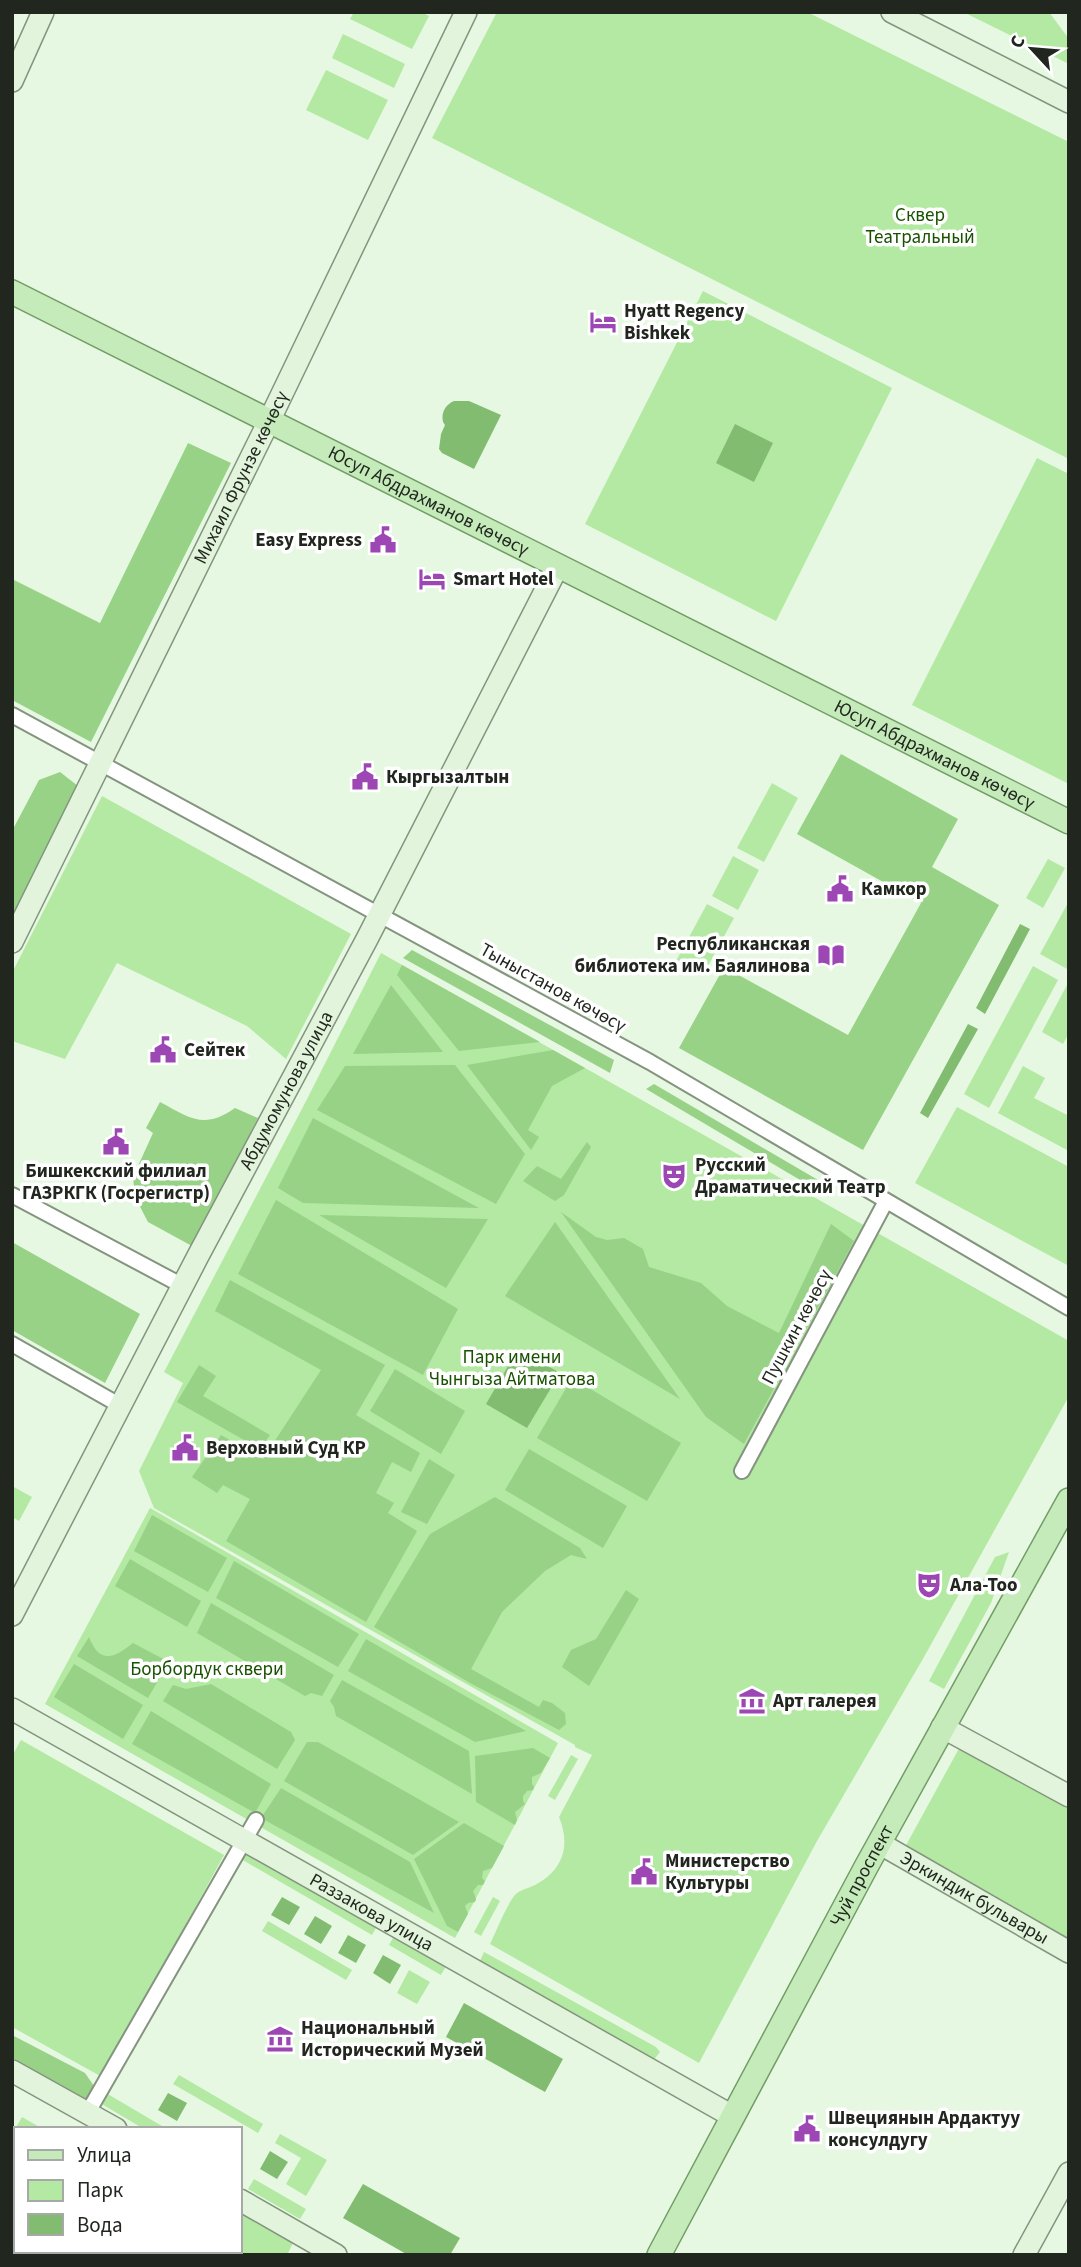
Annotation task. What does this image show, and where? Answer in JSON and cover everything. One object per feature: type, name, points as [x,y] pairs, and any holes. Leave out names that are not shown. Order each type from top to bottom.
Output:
[{"type":"main road","name":"Юсуп Абдрахманов көчөсү","points":[[12,292],[1069,822]]},
{"type":"main road","name":"Чуй проспект","points":[[659,2255],[879,1843],[1069,1500]]},
{"type":"street","points":[[12,81],[43,12]]},
{"type":"street","name":"Михаил Фрунзе көчөсү","points":[[12,942],[269,421],[466,12]]},
{"type":"street","points":[[892,12],[1069,102]]},
{"type":"street","name":"Абдумомунова улица","points":[[12,1615],[379,915],[558,566]]},
{"type":"street","name":"Тыныстанов көчөсү","points":[[12,715],[650,1062],[1069,1308]]},
{"type":"street","points":[[12,1195],[183,1286]]},
{"type":"street","name":"Пушкин көчөсү","points":[[742,1471],[886,1201]]},
{"type":"street","points":[[12,1344],[121,1406]]},
{"type":"street","name":"Раззакова улица","points":[[12,1709],[732,2116]]},
{"type":"street","points":[[942,1727],[1069,1796]]},
{"type":"street","points":[[88,2112],[256,1820]]},
{"type":"street","name":"Эркиндик бульвары","points":[[879,1843],[1069,1952]]},
{"type":"street","points":[[12,2071],[113,2127]]},
{"type":"street","points":[[1024,2255],[1069,2173]]},
{"type":"street","points":[[242,2201],[336,2255]]},
{"type":"green space","points":[[354,12],[421,12],[429,16],[412,49],[350,19]]},
{"type":"green space","name":"Сквер Театральный","points":[[497,12],[807,12],[1069,142],[1069,459],[432,138]]},
{"type":"green space","points":[[963,12],[1049,12],[1069,39],[1069,64]]},
{"type":"green space","points":[[343,34],[405,64],[394,88],[332,58]]},
{"type":"green space","points":[[326,70],[388,100],[368,140],[306,110]]},
{"type":"green space","points":[[703,291],[892,388],[776,621],[585,524]]},
{"type":"green space","points":[[1037,458],[1069,474],[1069,784],[912,705]]},
{"type":"green space","points":[[772,783],[798,798],[764,862],[737,848]]},
{"type":"green space","points":[[102,796],[351,934],[286,1059],[247,1026],[117,963],[65,1059],[12,1041],[12,973]]},
{"type":"green space","points":[[733,856],[759,870],[738,910],[712,896]]},
{"type":"green space","points":[[1048,859],[1065,868],[1043,908],[1026,898]]},
{"type":"green space","points":[[1069,901],[1069,970],[1040,954]]},
{"type":"green space","points":[[707,904],[734,918],[703,975],[676,961]]},
{"type":"green space","name":"Парк имени Чынгыза Айтматова","points":[[381,953],[1069,1341],[1069,1396],[924,1657],[817,1841],[699,2063],[490,1944],[515,1895],[545,1879],[558,1865],[564,1847],[563,1828],[559,1817],[592,1755],[154,1508],[139,1471],[183,1383],[164,1372]]},
{"type":"green space","points":[[1033,966],[1058,980],[989,1108],[964,1094]]},
{"type":"green space","points":[[1067,985],[1069,1033],[1063,1044],[1042,1032]]},
{"type":"green space","points":[[1023,1066],[1045,1078],[1034,1098],[1069,1116],[1069,1151],[998,1113]]},
{"type":"green space","points":[[957,1107],[1069,1167],[1069,1266],[915,1183]]},
{"type":"green space","points":[[12,1486],[32,1497],[19,1521],[12,1517]]},
{"type":"green space","name":"Борбордук сквери","points":[[150,1508],[558,1743],[455,1938],[45,1704]]},
{"type":"green space","points":[[1009,1552],[991,1603],[944,1689],[929,1681],[995,1557]]},
{"type":"green space","points":[[21,1740],[224,1855],[102,2077],[12,2027],[12,1756]]},
{"type":"green space","points":[[962,1743],[1069,1802],[1069,1940],[904,1849]]},
{"type":"green space","points":[[571,1755],[578,1759],[555,1800],[548,1796]]},
{"type":"green space","points":[[246,1850],[377,1926],[372,1935],[241,1859]]},
{"type":"green space","points":[[493,1897],[500,1901],[481,1936],[474,1932]]},
{"type":"green space","points":[[268,1921],[352,1970],[346,1980],[262,1931]]},
{"type":"green space","points":[[394,1936],[446,1966],[441,1975],[389,1945]]},
{"type":"green space","points":[[484,1952],[656,2047],[660,2052],[653,2061],[478,1965]]},
{"type":"green space","points":[[409,1970],[430,1982],[417,2004],[397,1993]]},
{"type":"green space","points":[[179,2075],[263,2124],[258,2133],[173,2084]]},
{"type":"green space","points":[[106,2093],[164,2127],[141,2127],[100,2103]]},
{"type":"green space","points":[[22,2117],[40,2127],[16,2127]]},
{"type":"green space","points":[[14,2131],[14,2253],[242,2253],[242,2213],[293,2243],[287,2255],[12,2255]]},
{"type":"green space","points":[[280,2134],[327,2160],[306,2196],[286,2184],[301,2158],[275,2143]]},
{"type":"green space","points":[[254,2179],[306,2209],[300,2219],[248,2189]]},
{"type":"shaded area","points":[[188,443],[231,463],[91,742],[12,700],[12,579],[100,623]]},
{"type":"shaded area","points":[[841,754],[958,819],[932,867],[999,905],[863,1150],[679,1048],[724,967],[848,1035],[921,903],[797,834]]},
{"type":"shaded area","points":[[60,772],[78,786],[12,918],[12,831],[39,780]]},
{"type":"shaded area","points":[[412,950],[614,1060],[610,1073],[403,958]]},
{"type":"shaded area","points":[[402,965],[540,1042],[459,1051],[397,975]]},
{"type":"shaded area","points":[[391,985],[443,1052],[353,1054]]},
{"type":"shaded area","points":[[553,1050],[585,1068],[552,1086],[528,1130],[539,1137],[531,1150],[467,1065]]},
{"type":"shaded area","points":[[455,1065],[525,1154],[496,1204],[317,1110],[345,1066]]},
{"type":"shaded area","points":[[654,1084],[830,1187],[829,1197],[646,1089]]},
{"type":"shaded area","points":[[160,1102],[197,1119],[214,1119],[235,1108],[258,1118],[192,1246],[148,1222],[135,1197],[133,1177],[153,1133],[146,1128]]},
{"type":"shaded area","points":[[313,1118],[479,1208],[303,1203],[278,1188]]},
{"type":"shaded area","points":[[587,1142],[591,1147],[564,1195],[555,1201],[523,1181],[537,1166],[561,1179]]},
{"type":"shaded area","points":[[276,1200],[458,1309],[423,1375],[238,1274]]},
{"type":"shaded area","points":[[561,1212],[596,1237],[607,1240],[624,1238],[643,1249],[649,1267],[701,1283],[727,1306],[779,1333],[831,1224],[854,1241],[744,1444],[706,1417]]},
{"type":"shaded area","points":[[319,1215],[488,1219],[446,1288]]},
{"type":"shaded area","points":[[555,1222],[680,1399],[505,1296]]},
{"type":"shaded area","points":[[12,1242],[140,1314],[105,1383],[12,1330]]},
{"type":"shaded area","points":[[230,1280],[385,1365],[356,1415],[420,1453],[411,1472],[392,1462],[376,1493],[394,1503],[388,1513],[417,1531],[366,1622],[226,1541],[250,1499],[223,1485],[217,1493],[192,1477],[221,1435],[263,1459],[321,1370],[215,1311]]},
{"type":"shaded area","points":[[199,1365],[216,1376],[203,1396],[270,1435],[260,1449],[177,1402]]},
{"type":"shaded area","points":[[395,1369],[465,1411],[441,1454],[370,1411]]},
{"type":"shaded area","points":[[572,1378],[681,1443],[647,1501],[537,1438]]},
{"type":"shaded area","points":[[529,1449],[627,1506],[603,1548],[505,1490]]},
{"type":"shaded area","points":[[429,1459],[455,1475],[427,1524],[401,1512]]},
{"type":"shaded area","points":[[495,1497],[580,1548],[587,1559],[571,1555],[545,1571],[502,1612],[471,1669],[539,1707],[543,1700],[552,1703],[565,1713],[566,1724],[559,1730],[470,1683],[374,1627],[430,1534]]},
{"type":"shaded area","points":[[152,1515],[227,1558],[208,1592],[134,1551]]},
{"type":"shaded area","points":[[130,1559],[201,1601],[187,1627],[115,1586]]},
{"type":"shaded area","points":[[234,1561],[359,1634],[338,1667],[216,1598]]},
{"type":"shaded area","points":[[626,1590],[639,1599],[589,1686],[562,1667],[571,1650],[596,1639]]},
{"type":"shaded area","points":[[211,1603],[334,1675],[322,1696],[311,1693],[305,1696],[197,1633]]},
{"type":"shaded area","points":[[89,1637],[93,1646],[103,1655],[114,1655],[133,1643],[169,1662],[148,1698],[77,1656]]},
{"type":"shaded area","points":[[366,1639],[526,1731],[475,1742],[348,1671]]},
{"type":"shaded area","points":[[74,1664],[143,1705],[123,1739],[54,1697]]},
{"type":"shaded area","points":[[342,1680],[469,1751],[472,1794],[336,1716],[330,1701]]},
{"type":"shaded area","points":[[211,1684],[291,1732],[295,1740],[277,1769],[163,1701],[173,1685],[186,1689]]},
{"type":"shaded area","points":[[151,1711],[271,1784],[255,1813],[132,1744]]},
{"type":"shaded area","points":[[307,1742],[318,1742],[459,1822],[413,1855],[284,1781]]},
{"type":"shaded area","points":[[533,1748],[550,1758],[541,1773],[532,1777],[533,1790],[527,1791],[523,1796],[525,1804],[515,1812],[515,1825],[476,1802],[475,1756]]},
{"type":"shaded area","points":[[281,1788],[410,1862],[434,1913],[261,1818]]},
{"type":"shaded area","points":[[464,1823],[504,1846],[492,1868],[483,1871],[482,1878],[485,1881],[473,1891],[475,1902],[465,1906],[468,1914],[458,1932],[447,1926],[414,1859]]},
{"type":"shaded area","points":[[12,2035],[85,2073],[94,2086],[86,2099],[12,2058]]},
{"type":"water","points":[[454,401],[469,401],[501,415],[474,469],[439,449],[445,425],[443,412]]},
{"type":"water","points":[[735,424],[773,443],[754,482],[716,463]]},
{"type":"water","points":[[1020,924],[1030,929],[985,1014],[976,1008]]},
{"type":"water","points":[[968,1024],[978,1029],[928,1118],[920,1113]]},
{"type":"water","points":[[518,1349],[560,1373],[527,1428],[486,1404]]},
{"type":"water","points":[[282,1897],[300,1907],[289,1925],[271,1915]]},
{"type":"water","points":[[315,1916],[332,1926],[321,1944],[304,1934]]},
{"type":"water","points":[[348,1935],[366,1945],[356,1963],[338,1953]]},
{"type":"water","points":[[383,1955],[401,1965],[390,1984],[373,1973]]},
{"type":"water","points":[[464,2003],[563,2059],[545,2092],[446,2037]]},
{"type":"water","points":[[168,2093],[187,2103],[177,2121],[158,2110]]},
{"type":"water","points":[[270,2151],[288,2162],[277,2179],[260,2169]]},
{"type":"water","points":[[363,2184],[460,2238],[450,2255],[408,2255],[343,2218]]},
{"type":"place","name":"Hyatt Regency Bishkek","points":[[603,322]]},
{"type":"place","name":"Easy Express","points":[[383,540]]},
{"type":"place","name":"Smart Hotel","points":[[432,579]]},
{"type":"place","name":"Кыргызалтын","points":[[365,777]]},
{"type":"place","name":"Камкор","points":[[840,889]]},
{"type":"place","name":"Республиканская библиотека им. Баялинова","points":[[831,955]]},
{"type":"place","name":"Сейтек","points":[[163,1050]]},
{"type":"place","name":"Бишкекский филиал ГАЗРКГК (Госрегистр)","points":[[116,1142]]},
{"type":"place","name":"Русский Драматический Театр","points":[[674,1176]]},
{"type":"place","name":"Верховный Суд КР","points":[[185,1448]]},
{"type":"place","name":"Ала-Тоо","points":[[929,1585]]},
{"type":"place","name":"Арт галерея","points":[[752,1701]]},
{"type":"place","name":"Министерство Культуры","points":[[644,1872]]},
{"type":"place","name":"Национальный Исторический Музей","points":[[280,2039]]},
{"type":"place","name":"Швециянын Ардактуу консулдугу","points":[[807,2129]]}]
